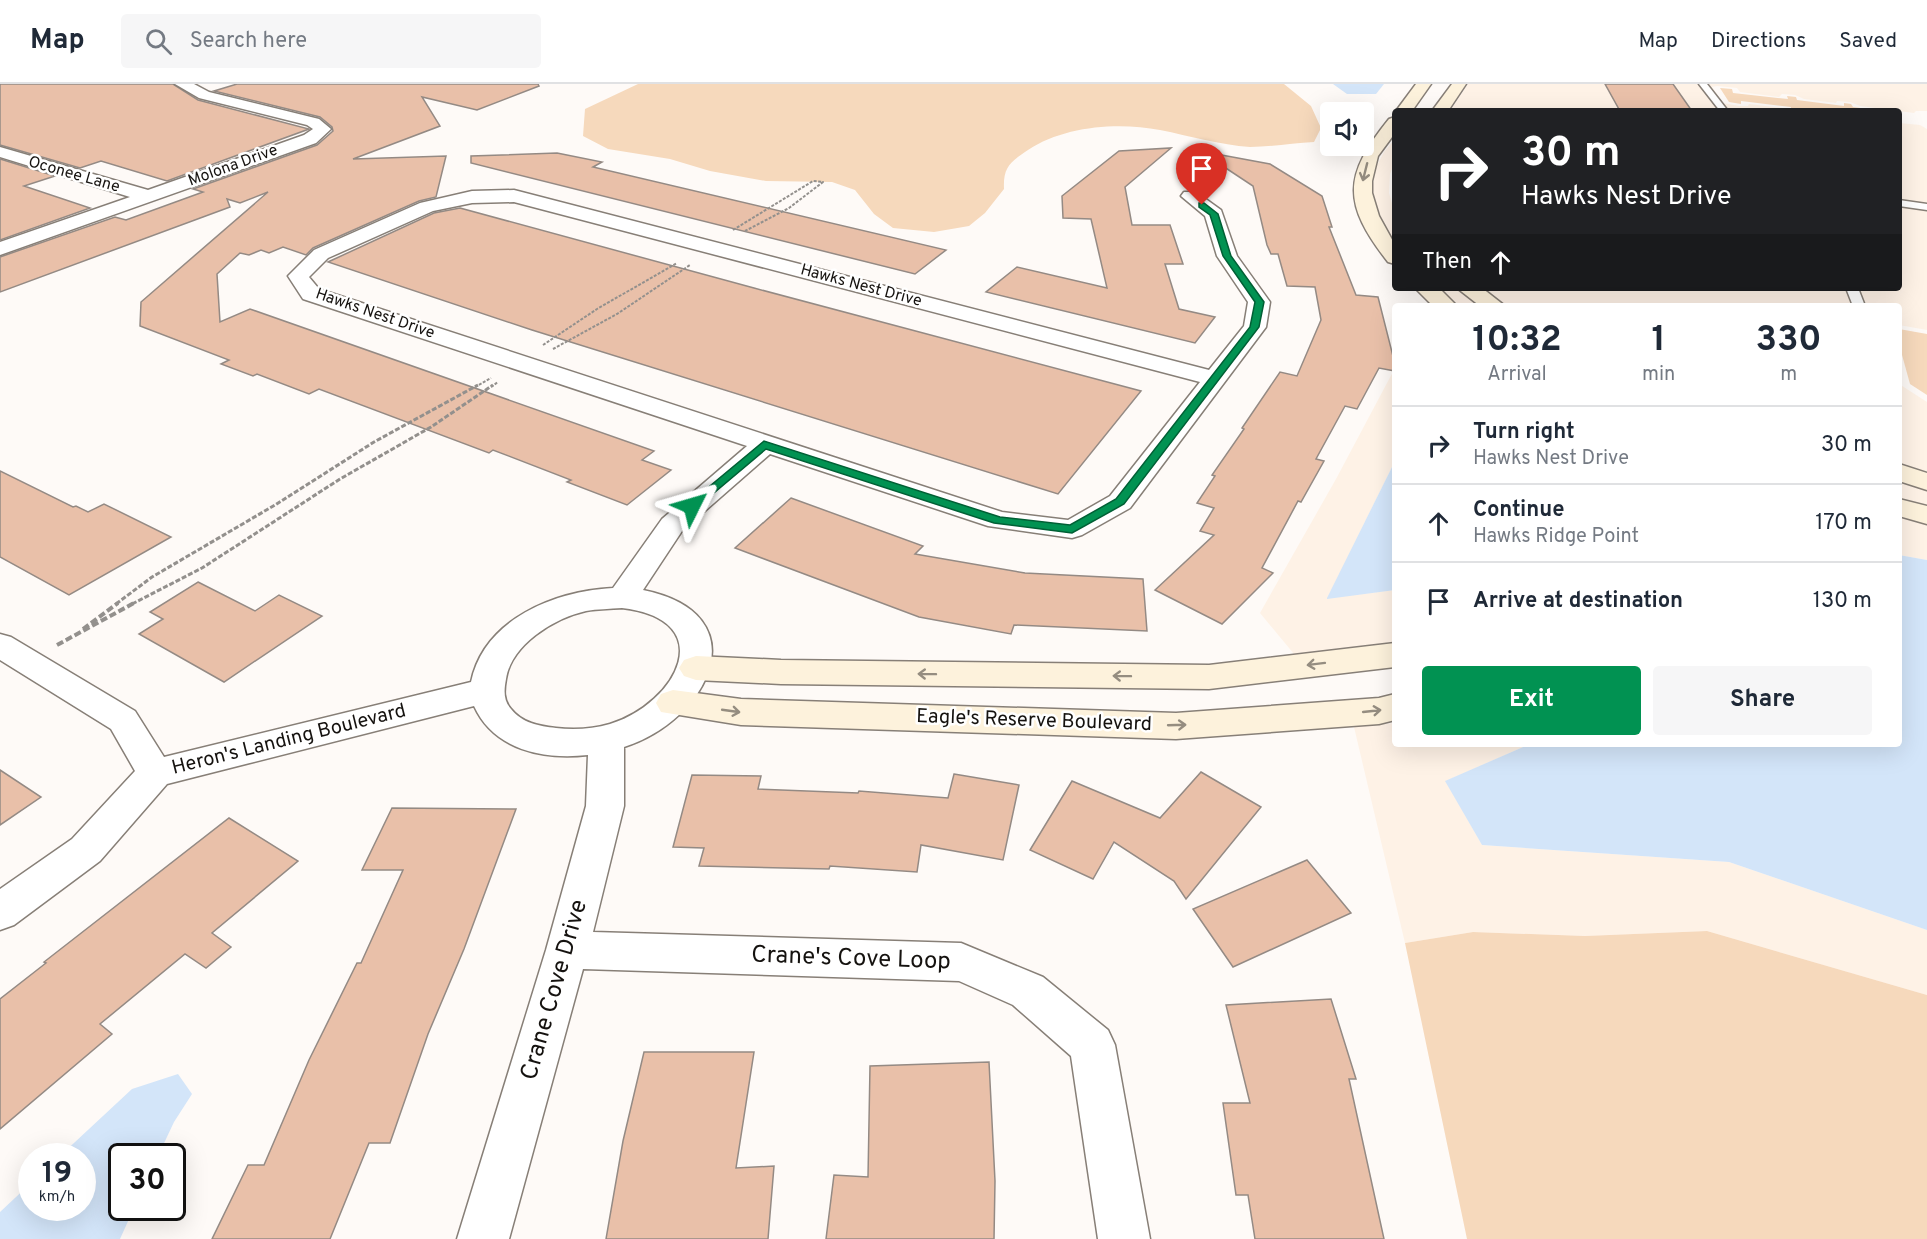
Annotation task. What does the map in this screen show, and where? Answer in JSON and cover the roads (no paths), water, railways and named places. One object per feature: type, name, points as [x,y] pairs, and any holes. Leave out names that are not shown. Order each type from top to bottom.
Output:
[{"type":"street","name":"Molona Drive","points":[[0,249],[310,139],[323,129],[313,122],[204,95],[182,84]]},
{"type":"street","points":[[1406,108],[1424,84]]},
{"type":"street","points":[[1442,108],[1459,84]]},
{"type":"street","points":[[1392,126],[1374,149],[1365,168],[1362,191],[1372,224],[1392,254]]},
{"type":"street","name":"Oconee Lane","points":[[0,152],[148,196]]},
{"type":"street","points":[[0,164],[18,158]]},
{"type":"street","name":"Hawks Nest Drive","points":[[514,196],[1215,379],[1120,502],[1072,529],[998,520],[764,445],[311,294],[298,276],[321,254],[428,207],[472,197],[514,196]]},
{"type":"street","points":[[1190,196],[1214,214],[1227,256],[1259,302],[1255,327],[1215,379]]},
{"type":"street","points":[[1429,291],[1443,303]]},
{"type":"street","points":[[1472,291],[1490,303]]},
{"type":"street","points":[[622,598],[672,525],[764,445]]},
{"type":"street","points":[[1902,473],[1927,482]]},
{"type":"street","points":[[1902,508],[1927,515]]},
{"type":"street","points":[[622,598],[650,602],[673,612],[689,627],[697,646],[696,668],[687,686],[673,703],[646,722],[606,739],[562,744],[523,736],[496,717],[486,691],[493,662],[514,636],[547,615],[584,602],[622,598]]},
{"type":"street","points":[[0,645],[123,720],[155,773]]},
{"type":"street","points":[[696,668],[781,672],[1209,677],[1392,655]]},
{"type":"street","name":"Heron's Landing Boulevard","points":[[0,912],[86,850],[155,773],[486,691]]},
{"type":"street","name":"Eagle's Reserve Boulevard","points":[[673,703],[741,712],[1176,726],[1379,711],[1392,708]]},
{"type":"street","name":"Crane Cove Drive","points":[[483,1239],[567,950],[605,806],[606,739]]},
{"type":"street","name":"Crane's Cove Loop","points":[[567,950],[961,962],[1028,991],[1092,1045],[1124,1239]]},
{"type":"lane","points":[[1703,84],[1722,108]]},
{"type":"lane","points":[[1902,203],[1927,207]]},
{"type":"water","points":[[1333,84],[1384,84],[1376,94],[1347,94]]},
{"type":"water","points":[[1392,467],[1392,590],[1327,598]]},
{"type":"water","points":[[1902,556],[1927,560],[1927,930],[1729,862],[1482,845],[1445,781],[1523,747],[1902,747]]},
{"type":"water","points":[[178,1074],[192,1094],[164,1143],[108,1143],[108,1221],[128,1221],[120,1239],[0,1239],[0,1212],[18,1195],[18,1221],[96,1221],[96,1143],[74,1143],[132,1089]]}]
